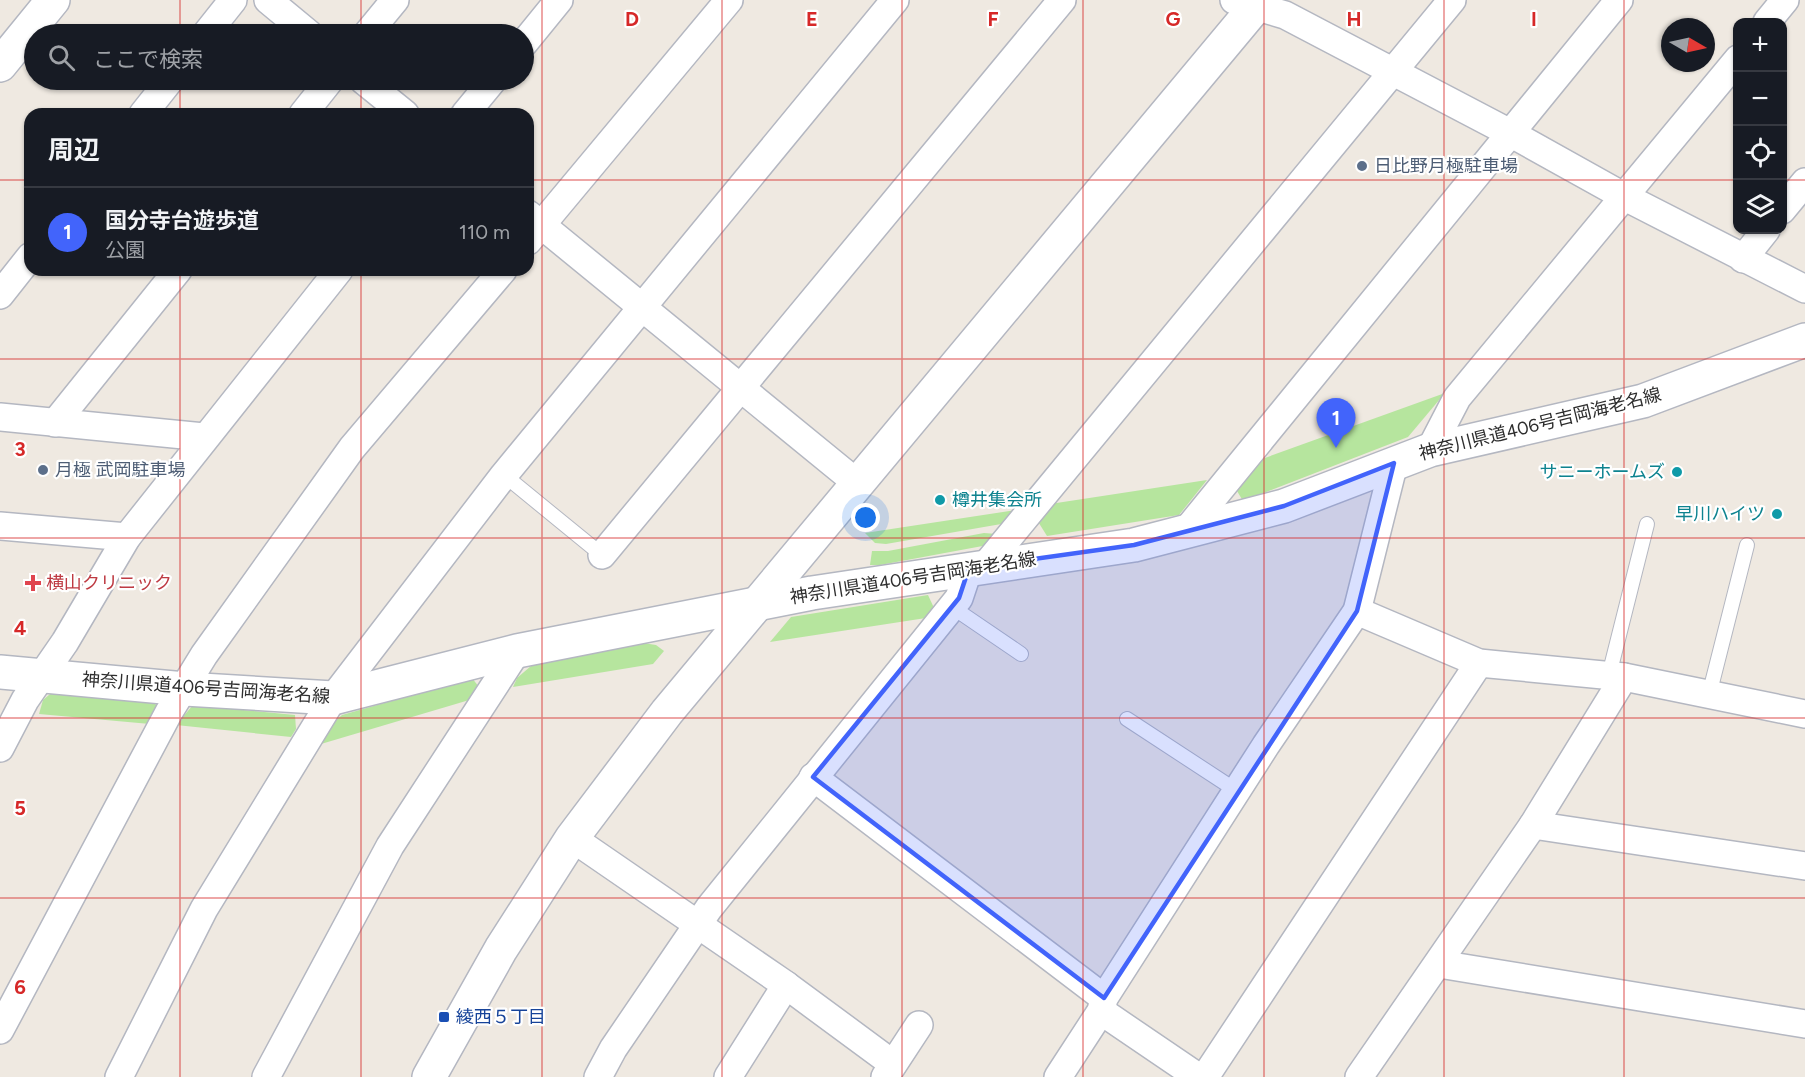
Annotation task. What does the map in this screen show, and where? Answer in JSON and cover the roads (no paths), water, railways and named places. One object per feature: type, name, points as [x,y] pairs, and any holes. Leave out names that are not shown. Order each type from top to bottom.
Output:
[{"type":"main road","points":[[429,1077],[456,1026],[572,838],[667,712],[1250,2]]},
{"type":"main road","points":[[28,24],[43,3]]},
{"type":"main road","points":[[0,65],[24,30]]},
{"type":"main road","name":"神奈川県道406号吉岡海老名線","points":[[0,672],[185,689],[333,698],[517,651],[755,604],[977,567],[1134,545],[1284,506],[1430,450],[1643,401],[1805,340]]},
{"type":"street","points":[[214,24],[233,0]]},
{"type":"street","points":[[268,0],[297,24]]},
{"type":"street","points":[[375,24],[395,0]]},
{"type":"street","points":[[534,31],[559,0]]},
{"type":"street","points":[[534,225],[729,0]]},
{"type":"street","points":[[119,1077],[204,909],[333,698],[504,475],[895,0]]},
{"type":"street","points":[[602,555],[1062,0]]},
{"type":"street","points":[[598,1077],[613,1049],[699,922],[813,777],[952,607],[977,567],[1452,0]]},
{"type":"street","points":[[1186,531],[1619,0]]},
{"type":"street","points":[[1770,18],[1785,0]]},
{"type":"street","points":[[1250,2],[1285,15],[1510,133],[1625,197],[1743,259],[1788,278],[1805,289]]},
{"type":"street","points":[[1430,450],[1457,398],[1733,64]]},
{"type":"street","points":[[148,108],[162,90]]},
{"type":"street","points":[[308,108],[322,90]]},
{"type":"street","points":[[375,90],[398,108]]},
{"type":"street","points":[[470,108],[485,90]]},
{"type":"street","points":[[1787,204],[1805,182]]},
{"type":"street","points":[[534,228],[643,307],[739,389],[857,483]]},
{"type":"street","points":[[1743,259],[1764,234]]},
{"type":"street","points":[[0,295],[24,265]]},
{"type":"street","points":[[55,423],[173,276]]},
{"type":"street","points":[[0,748],[26,700],[127,537],[204,437],[334,276]]},
{"type":"street","points":[[0,1030],[169,712],[204,655],[352,448],[498,276]]},
{"type":"street","points":[[0,417],[204,437]]},
{"type":"street","points":[[1058,1077],[1237,791],[1357,611],[1394,463]]},
{"type":"street","points":[[0,526],[127,537]]},
{"type":"street","points":[[1357,611],[1479,663],[1616,676],[1805,714]]},
{"type":"street","points":[[266,1077],[390,846],[517,651]]},
{"type":"street","points":[[1205,1077],[1479,663]]},
{"type":"street","points":[[1359,1077],[1533,825],[1616,676]]},
{"type":"street","points":[[813,777],[1198,1077]]},
{"type":"street","points":[[1533,825],[1805,866]]},
{"type":"street","points":[[572,838],[699,922],[786,985],[889,1071],[919,1025]]},
{"type":"street","points":[[1438,964],[1805,1024]]},
{"type":"street","points":[[728,1077],[786,985]]},
{"type":"lane","points":[[504,475],[602,555]]},
{"type":"lane","points":[[1616,676],[1647,524]]},
{"type":"lane","points":[[1709,695],[1747,545]]},
{"type":"lane","points":[[952,607],[1021,654]]},
{"type":"lane","points":[[1127,719],[1237,791]]},
{"type":"place","name":"日比野月極駐車場","points":[[1362,166]]},
{"type":"place","name":"国分寺台遊歩道","points":[[1336,448]]},
{"type":"place","name":"月極 武岡駐車場","points":[[43,470]]},
{"type":"place","name":"サニーホームズ","points":[[1677,472]]},
{"type":"place","name":"樽井集会所","points":[[940,500]]},
{"type":"place","name":"早川ハイツ","points":[[1777,514]]},
{"type":"place","name":"横山クリニック","points":[[33,583]]},
{"type":"place","name":"綾西５丁目","points":[[444,1017]]}]
